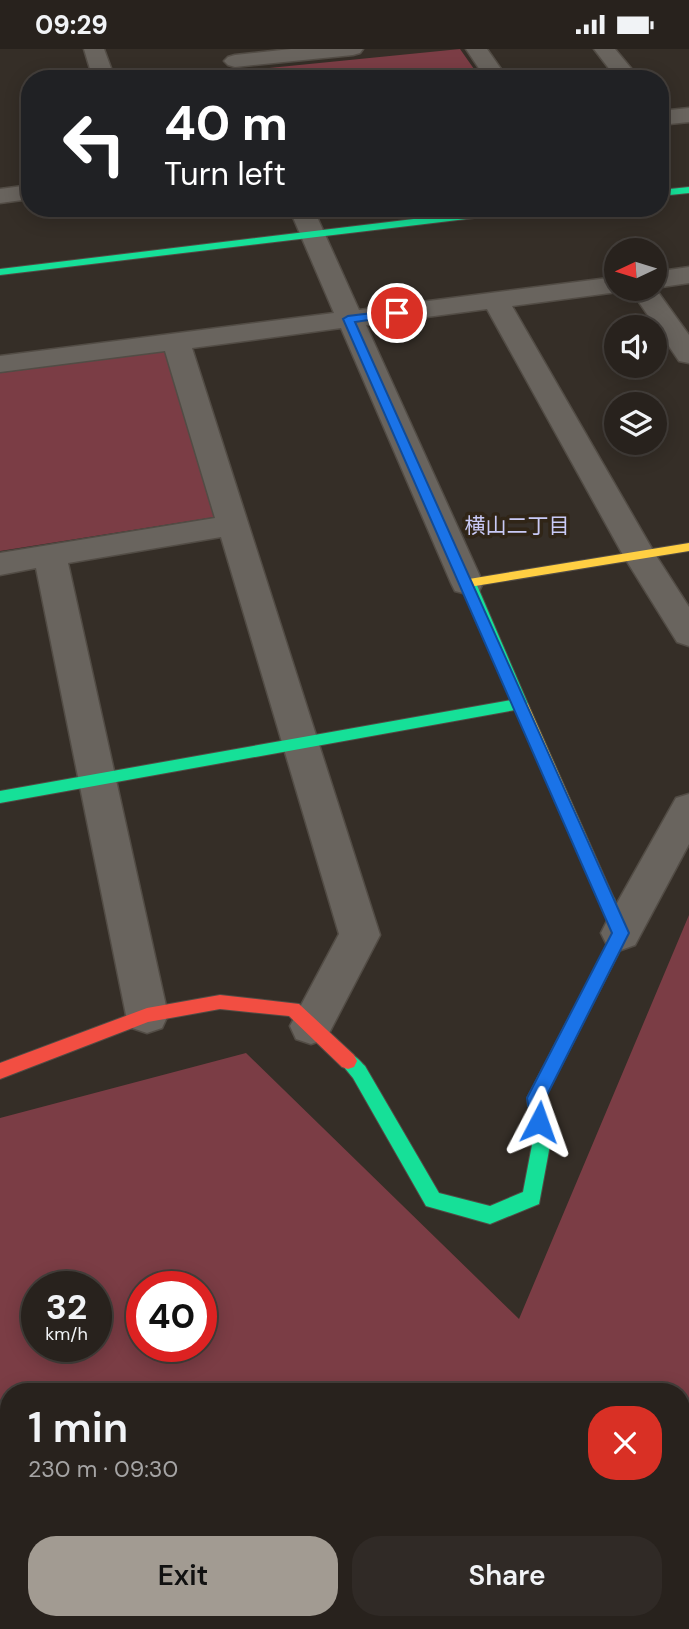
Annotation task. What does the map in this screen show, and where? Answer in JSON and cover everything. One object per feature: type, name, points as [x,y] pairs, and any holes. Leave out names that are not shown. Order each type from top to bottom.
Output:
[{"type":"street","points":[[93,49],[101,70]]},
{"type":"street","points":[[236,63],[354,49]]},
{"type":"street","points":[[475,49],[490,70]]},
{"type":"street","points":[[604,49],[622,70]]},
{"type":"street","points":[[669,116],[689,115]]},
{"type":"street","points":[[669,192],[689,190]]},
{"type":"street","points":[[0,196],[21,193]]},
{"type":"street","points":[[305,217],[621,933]]},
{"type":"street","points":[[0,272],[459,217]]},
{"type":"street","points":[[667,278],[689,275]]},
{"type":"street","points":[[0,364],[604,286]]},
{"type":"street","points":[[495,300],[639,555],[689,634]]},
{"type":"street","points":[[651,301],[689,355]]},
{"type":"street","points":[[176,341],[360,935],[312,1026]]},
{"type":"street","points":[[0,564],[231,525]]},
{"type":"street","points":[[467,583],[689,547]]},
{"type":"street","points":[[50,556],[146,1015]]},
{"type":"street","points":[[0,797],[521,705]]},
{"type":"street","points":[[0,1072],[146,1015],[220,1002],[293,1009],[359,1072],[433,1200],[491,1215],[532,1198],[541,1145],[536,1098],[689,808]]},
{"type":"shaded area","points":[[460,49],[475,70],[248,70]]},
{"type":"shaded area","points":[[165,351],[215,517],[0,551],[0,373]]},
{"type":"shaded area","points":[[689,915],[689,1383],[0,1383],[0,1118],[246,1053],[519,1319]]},
{"type":"traffic: fast","points":[[669,192],[689,190]]},
{"type":"traffic: fast","points":[[0,272],[457,217]]},
{"type":"traffic: fast","points":[[0,797],[521,704],[469,583]]},
{"type":"traffic: fast","points":[[348,1061],[359,1072],[433,1200],[490,1215],[532,1198],[541,1145],[536,1098],[621,933],[608,903]]},
{"type":"traffic: slow","points":[[469,583],[689,547]]},
{"type":"traffic: slow","points":[[521,704],[608,903]]},
{"type":"traffic: jam","points":[[0,1071],[147,1015],[220,1002],[293,1009],[348,1061]]},
{"type":"district","name":"横山二丁目","points":[[517,526]]},
{"type":"route","points":[[397,313],[348,319],[621,933],[536,1098],[539,1122]]}]
